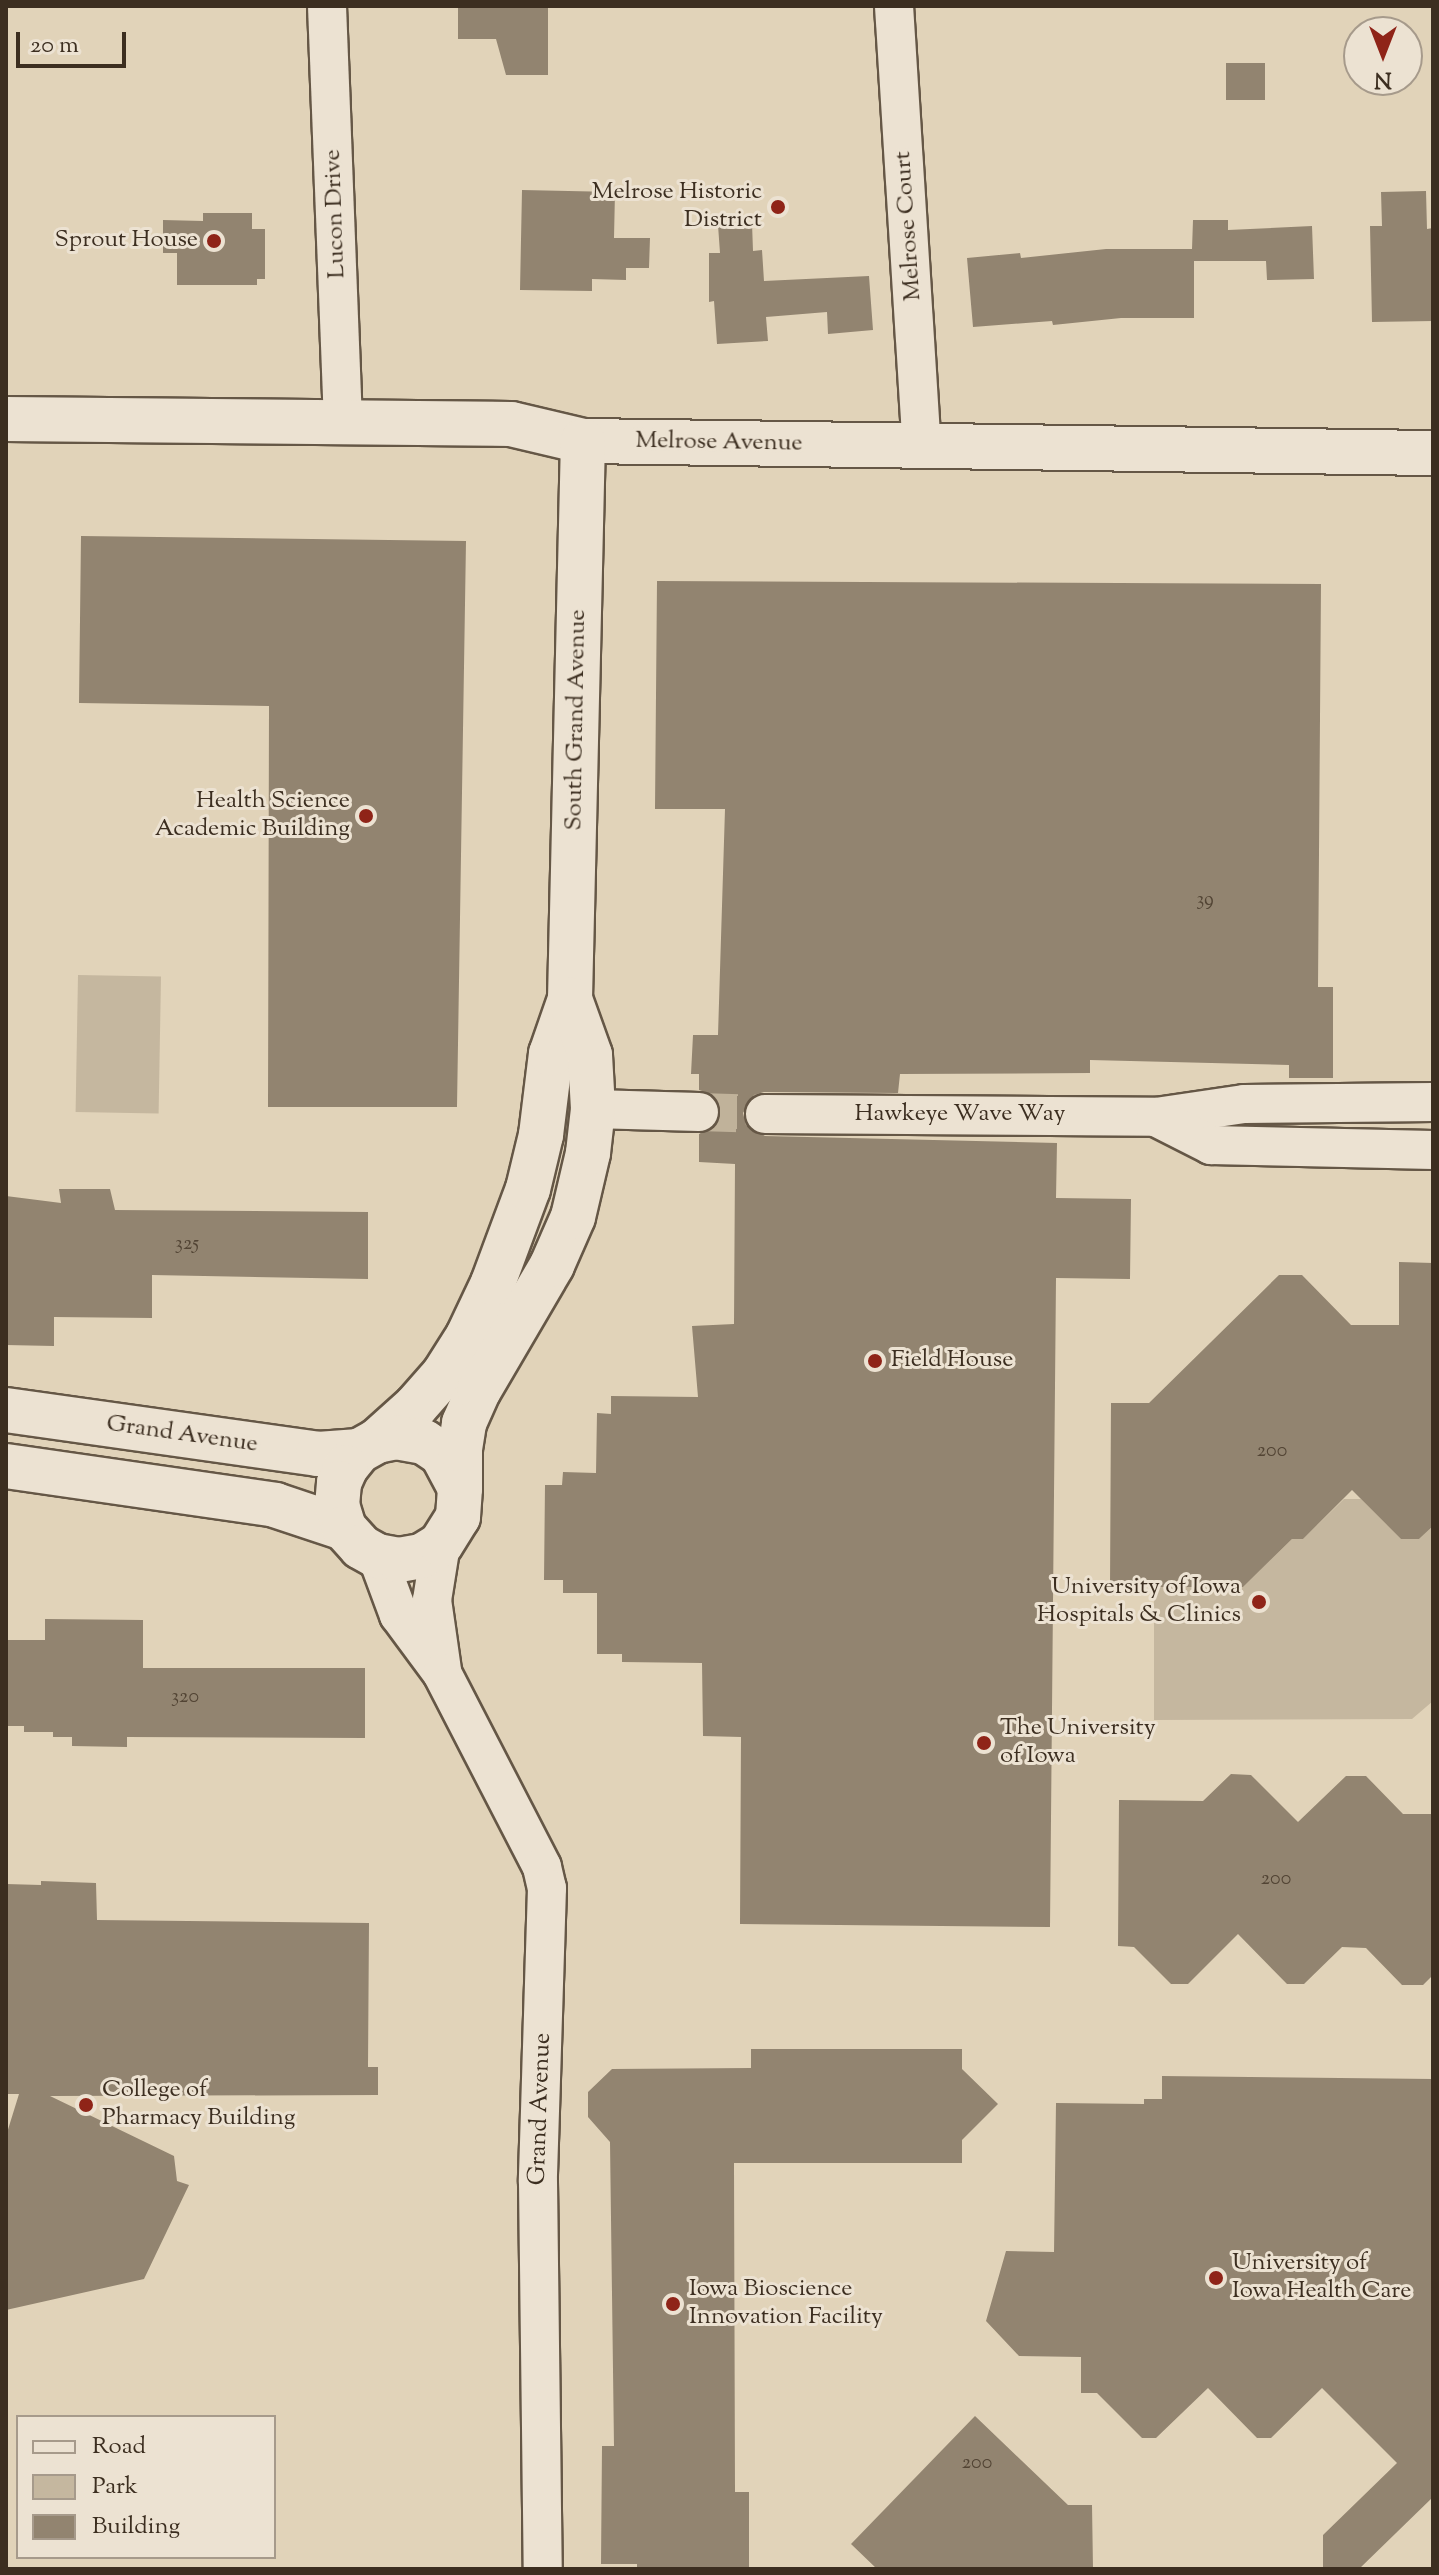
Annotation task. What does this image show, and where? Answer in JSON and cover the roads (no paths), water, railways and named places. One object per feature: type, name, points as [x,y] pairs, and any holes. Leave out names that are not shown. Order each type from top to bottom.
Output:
[{"type":"main road","name":"Melrose Avenue","points":[[6,419],[511,424],[583,441],[1433,453]]},
{"type":"main road","name":"South Grand Avenue","points":[[368,1446],[416,1406],[444,1374],[468,1336],[493,1283],[528,1189],[541,1135],[551,1054],[570,999],[583,441]]},
{"type":"main road","name":"South Grand Avenue","points":[[460,1488],[464,1423],[479,1390],[552,1265],[573,1217],[588,1153],[593,1109],[590,1055],[570,999]]},
{"type":"main road","name":"Grand Avenue","points":[[6,1410],[318,1454],[368,1446]]},
{"type":"main road","points":[[397,1437],[424,1442],[451,1465],[460,1488],[458,1517],[441,1544],[422,1556],[399,1560],[377,1556],[361,1547],[344,1528],[337,1505],[339,1483],[346,1467],[368,1446],[397,1437]]},
{"type":"main road","points":[[6,1466],[275,1505],[344,1528]]},
{"type":"street","name":"Lucon Drive","points":[[327,6],[343,421]]},
{"type":"street","name":"Melrose Court","points":[[894,6],[922,447]]},
{"type":"street","name":"Hawkeye Wave Way","points":[[765,1114],[1156,1117],[1244,1104],[1433,1102]]},
{"type":"street","points":[[593,1109],[699,1112]]},
{"type":"street","name":"Hawkeye Wave Way","points":[[1156,1117],[1211,1145],[1433,1150]]},
{"type":"street","name":"Grand Avenue","points":[[441,1544],[432,1600],[442,1673]]},
{"type":"street","name":"Grand Avenue","points":[[377,1556],[399,1615],[442,1673],[542,1867],[547,1888],[538,2182],[543,2569]]},
{"type":"tunnel","points":[[699,1112],[765,1114]]},
{"type":"place","name":"Melrose Historic District","points":[[778,207]]},
{"type":"place","name":"Sprout House","points":[[214,241]]},
{"type":"place","name":"Health Science Academic Building","points":[[366,816]]},
{"type":"place","name":"Field House","points":[[875,1361]]},
{"type":"place","name":"University of Iowa Hospitals & Clinics","points":[[1259,1602]]},
{"type":"place","name":"The University of Iowa","points":[[984,1743]]},
{"type":"place","name":"College of Pharmacy Building","points":[[86,2105]]},
{"type":"place","name":"University of Iowa Health Care","points":[[1216,2278]]},
{"type":"place","name":"Iowa Bioscience Innovation Facility","points":[[673,2304]]}]
